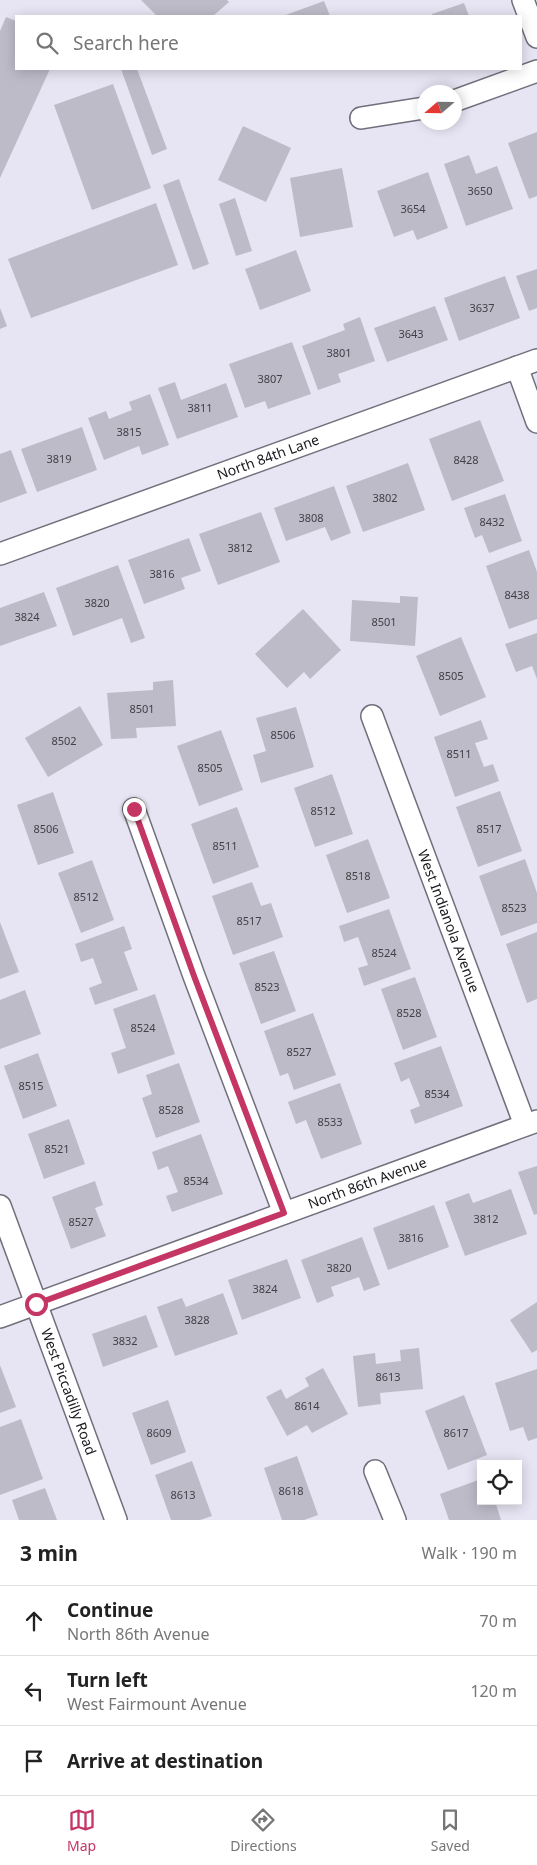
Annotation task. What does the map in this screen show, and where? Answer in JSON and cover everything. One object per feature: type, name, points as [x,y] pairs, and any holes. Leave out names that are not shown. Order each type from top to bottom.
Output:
[{"type":"street","points":[[523,0],[537,37]]},
{"type":"street","points":[[462,98],[537,71]]},
{"type":"street","points":[[361,118],[417,109]]},
{"type":"street","name":"North 84th Lane","points":[[0,554],[537,360]]},
{"type":"street","points":[[517,367],[537,422]]},
{"type":"street","name":"West Indianola Avenue","points":[[372,716],[531,1123]]},
{"type":"street","points":[[134,809],[284,1213]]},
{"type":"street","name":"North 86th Avenue","points":[[0,1317],[531,1123]]},
{"type":"street","name":"West Piccadilly Road","points":[[0,1206],[116,1520]]},
{"type":"street","points":[[375,1472],[395,1520]]},
{"type":"building","points":[[141,0],[227,0],[229,2],[214,15],[156,15]]},
{"type":"building","points":[[324,1],[330,15],[286,15]]},
{"type":"building","points":[[464,3],[469,15],[432,15]]},
{"type":"building","points":[[6,17],[15,21],[15,70],[50,70],[0,178],[0,31]]},
{"type":"building","points":[[121,70],[137,70],[167,149],[152,155]]},
{"type":"building","points":[[113,84],[151,188],[92,210],[54,105]]},
{"type":"building","points":[[243,126],[291,148],[266,202],[218,180]]},
{"type":"building","points":[[537,132],[537,196],[529,199],[508,143]]},
{"type":"building","points":[[469,155],[476,174],[497,166],[513,209],[466,226],[444,164]]},
{"type":"building","points":[[342,168],[353,227],[300,237],[290,178]]},
{"type":"building","points":[[428,172],[448,228],[417,240],[413,230],[394,237],[377,191]]},
{"type":"building","points":[[179,179],[209,264],[193,270],[163,185]]},
{"type":"building","points":[[235,198],[252,251],[236,256],[219,204]]},
{"type":"building","points":[[156,203],[178,265],[31,318],[8,259]]},
{"type":"building","points":[[296,250],[311,291],[260,310],[245,269]]},
{"type":"building","points":[[537,269],[537,308],[529,311],[516,276]]},
{"type":"building","points":[[505,276],[520,318],[459,341],[444,298]]},
{"type":"building","points":[[435,306],[448,340],[387,362],[374,328]]},
{"type":"building","points":[[0,308],[7,326],[0,329]]},
{"type":"building","points":[[360,317],[375,361],[338,374],[341,382],[318,390],[302,346],[345,330],[343,324]]},
{"type":"building","points":[[292,342],[311,394],[268,409],[265,401],[245,408],[229,364]]},
{"type":"building","points":[[175,382],[181,400],[226,383],[238,417],[177,439],[158,388]]},
{"type":"building","points":[[150,394],[169,445],[142,455],[139,446],[104,460],[88,418],[106,411],[109,419],[132,410],[129,402]]},
{"type":"building","points":[[480,420],[504,481],[452,501],[429,439]]},
{"type":"building","points":[[82,427],[97,470],[37,492],[21,449]]},
{"type":"building","points":[[11,450],[27,493],[0,503],[0,454]]},
{"type":"building","points":[[408,463],[425,510],[363,532],[346,486]]},
{"type":"building","points":[[334,486],[351,533],[331,541],[325,527],[286,541],[274,508]]},
{"type":"building","points":[[505,494],[522,541],[489,553],[482,535],[475,538],[464,508]]},
{"type":"building","points":[[261,512],[280,562],[218,585],[199,534]]},
{"type":"building","points":[[189,538],[201,571],[181,578],[185,589],[144,604],[128,560]]},
{"type":"building","points":[[529,550],[537,572],[537,619],[509,629],[486,566]]},
{"type":"building","points":[[118,565],[145,638],[131,643],[122,618],[73,636],[56,588]]},
{"type":"building","points":[[44,592],[57,626],[0,646],[0,608]]},
{"type":"building","points":[[400,596],[418,597],[415,646],[350,641],[352,600],[400,603]]},
{"type":"building","points":[[303,609],[341,650],[310,679],[304,672],[287,688],[255,654]]},
{"type":"building","points":[[537,633],[537,679],[532,666],[516,672],[505,644]]},
{"type":"building","points":[[461,637],[486,697],[440,716],[416,656]]},
{"type":"building","points":[[173,680],[176,726],[136,728],[137,738],[111,739],[107,693],[153,690],[153,682]]},
{"type":"building","points":[[80,706],[103,745],[48,777],[25,738]]},
{"type":"building","points":[[296,707],[314,767],[261,783],[253,755],[266,751],[256,718]]},
{"type":"building","points":[[481,720],[488,739],[475,743],[484,767],[493,764],[499,781],[455,797],[434,737]]},
{"type":"building","points":[[221,730],[243,790],[199,806],[177,746]]},
{"type":"building","points":[[332,774],[353,834],[315,847],[294,788]]},
{"type":"building","points":[[500,791],[522,851],[478,867],[456,807]]},
{"type":"building","points":[[53,792],[74,853],[38,865],[17,805]]},
{"type":"building","points":[[237,807],[259,867],[213,884],[191,824]]},
{"type":"building","points":[[368,839],[390,898],[347,913],[326,855]]},
{"type":"building","points":[[525,859],[537,893],[537,923],[501,936],[479,876]]},
{"type":"building","points":[[92,860],[114,920],[81,933],[58,873]]},
{"type":"building","points":[[252,882],[261,906],[271,903],[283,937],[233,955],[212,896]]},
{"type":"building","points":[[389,909],[411,969],[364,986],[358,968],[368,965],[358,937],[344,942],[339,926]]},
{"type":"building","points":[[0,922],[19,972],[0,979]]},
{"type":"building","points":[[124,926],[132,949],[124,952],[138,990],[95,1005],[89,988],[102,983],[93,958],[81,962],[75,944]]},
{"type":"building","points":[[537,932],[537,999],[527,1003],[506,944]]},
{"type":"building","points":[[274,951],[296,1011],[261,1024],[239,963]]},
{"type":"building","points":[[415,977],[437,1037],[403,1050],[381,989]]},
{"type":"building","points":[[25,990],[41,1034],[0,1049],[0,1000]]},
{"type":"building","points":[[155,994],[175,1054],[118,1074],[111,1053],[126,1048],[113,1009]]},
{"type":"building","points":[[313,1013],[336,1075],[294,1090],[288,1073],[280,1076],[264,1031]]},
{"type":"building","points":[[441,1046],[463,1106],[415,1124],[410,1110],[420,1106],[409,1078],[401,1082],[394,1063]]},
{"type":"building","points":[[38,1053],[57,1106],[23,1119],[4,1066]]},
{"type":"building","points":[[179,1063],[200,1122],[156,1138],[142,1098],[152,1094],[146,1075]]},
{"type":"building","points":[[340,1083],[362,1144],[321,1159],[306,1120],[296,1124],[288,1102]]},
{"type":"building","points":[[69,1119],[85,1164],[44,1179],[28,1134]]},
{"type":"building","points":[[201,1134],[223,1194],[172,1212],[166,1196],[178,1192],[168,1166],[158,1170],[152,1152]]},
{"type":"building","points":[[537,1166],[537,1214],[534,1215],[518,1172]]},
{"type":"building","points":[[95,1181],[103,1205],[95,1208],[106,1236],[71,1249],[52,1197]]},
{"type":"building","points":[[511,1189],[527,1234],[465,1256],[445,1202],[469,1193],[473,1203]]},
{"type":"building","points":[[434,1205],[449,1247],[388,1270],[373,1228]]},
{"type":"building","points":[[362,1237],[380,1285],[364,1291],[359,1277],[331,1287],[334,1296],[317,1303],[301,1260]]},
{"type":"building","points":[[287,1259],[301,1298],[242,1320],[228,1280]]},
{"type":"building","points":[[223,1293],[238,1334],[175,1356],[157,1307],[182,1298],[186,1307]]},
{"type":"building","points":[[537,1302],[537,1350],[532,1353],[510,1320]]},
{"type":"building","points":[[146,1315],[158,1347],[103,1367],[92,1334]]},
{"type":"building","points":[[419,1348],[423,1389],[380,1393],[381,1404],[358,1407],[353,1356],[375,1353],[376,1364],[401,1361],[400,1350]]},
{"type":"building","points":[[0,1365],[16,1407],[0,1413]]},
{"type":"building","points":[[323,1368],[348,1414],[312,1433],[307,1425],[287,1436],[266,1397],[281,1389],[286,1399],[309,1386],[305,1378]]},
{"type":"building","points":[[537,1369],[537,1438],[528,1441],[523,1427],[510,1431],[495,1383]]},
{"type":"building","points":[[464,1395],[487,1455],[448,1470],[425,1411]]},
{"type":"building","points":[[168,1400],[186,1452],[151,1465],[132,1413]]},
{"type":"building","points":[[21,1419],[43,1479],[0,1495],[0,1427]]},
{"type":"building","points":[[297,1456],[318,1515],[304,1520],[282,1520],[264,1468]]},
{"type":"building","points":[[192,1461],[212,1516],[200,1520],[171,1520],[155,1475]]},
{"type":"building","points":[[477,1480],[477,1505],[496,1505],[501,1520],[449,1520],[440,1494]]},
{"type":"building","points":[[45,1488],[57,1520],[19,1520],[12,1500]]},
{"type":"route","points":[[36,1304],[284,1213],[194,976],[134,809]]}]
